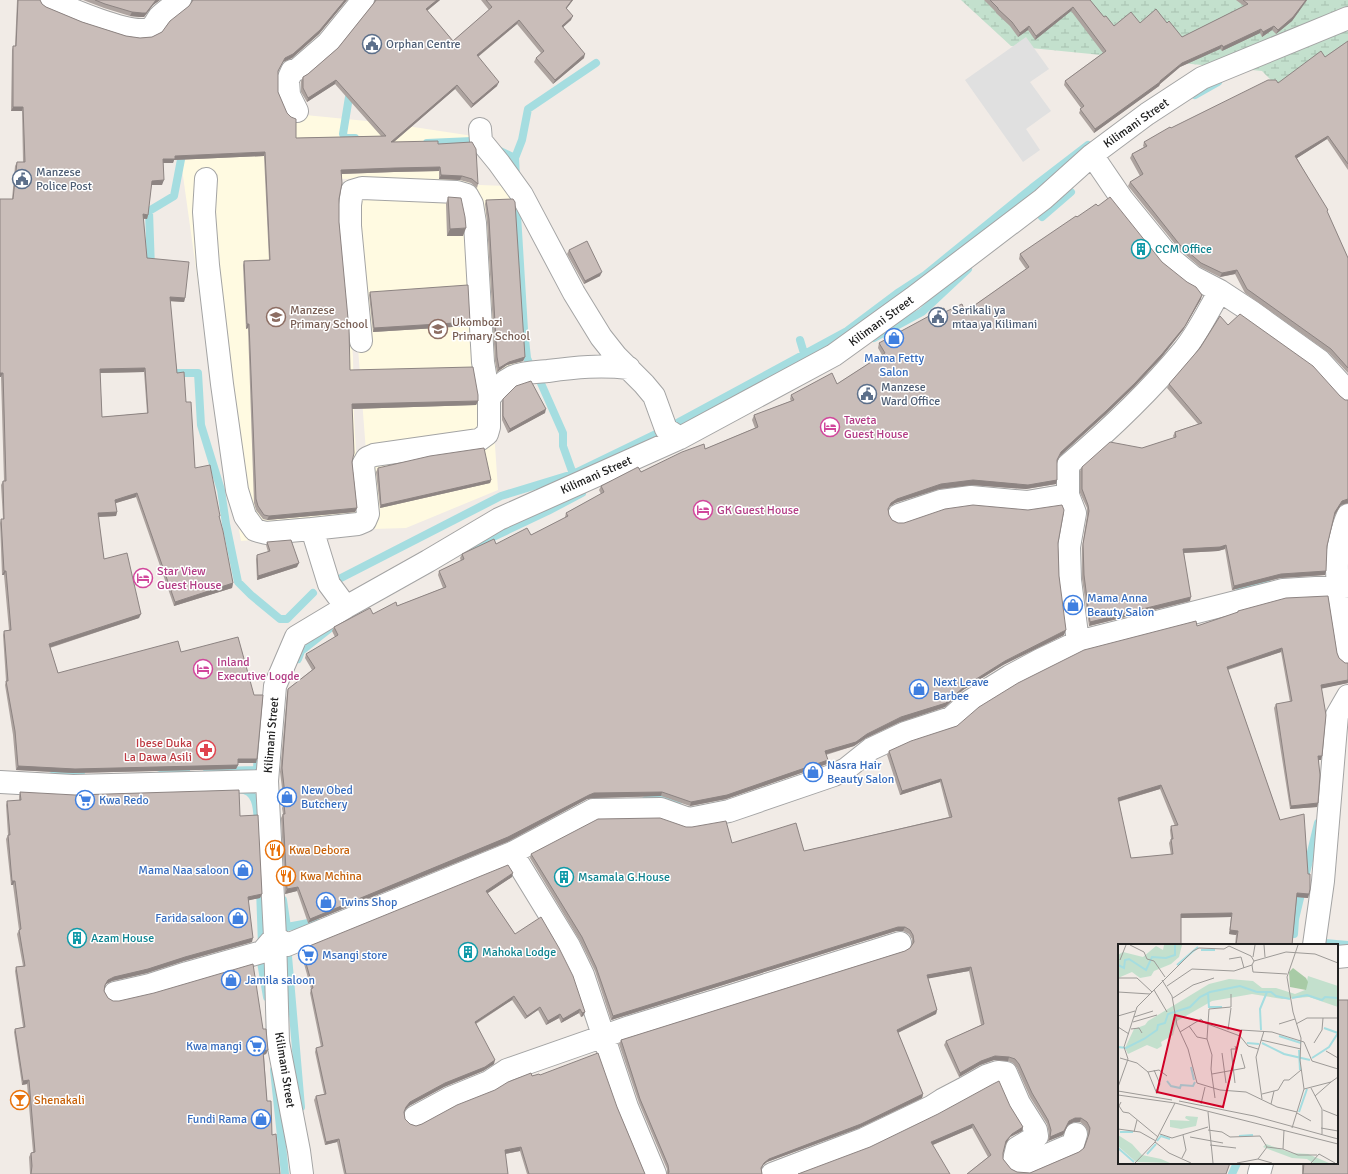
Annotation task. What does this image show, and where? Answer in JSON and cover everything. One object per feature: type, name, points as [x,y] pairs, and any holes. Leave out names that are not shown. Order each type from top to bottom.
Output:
[{"type":"street","points":[[50,0],[117,26],[136,30],[149,29],[153,27],[159,17],[180,0]]},
{"type":"street","points":[[297,111],[289,95],[288,80],[292,71],[298,69],[328,43],[363,0]]},
{"type":"street","name":"Kilimani Street","points":[[302,1174],[278,1042],[275,937],[267,782],[275,686],[296,637],[499,519],[680,438],[834,355],[913,298],[1043,199],[1092,155],[1147,114],[1202,78],[1348,18]]},
{"type":"street","points":[[480,130],[481,141],[522,195],[587,315],[601,337],[616,356],[654,396],[666,429],[680,438]]},
{"type":"street","points":[[1092,155],[1122,199],[1170,258],[1193,278],[1220,292],[1252,312],[1320,361],[1348,392]]},
{"type":"street","points":[[206,179],[204,212],[208,265],[222,384],[237,490],[245,516],[255,530],[266,533],[358,524],[365,521],[368,514],[363,465],[367,458],[390,452],[479,440],[487,434],[489,427],[489,398],[483,362],[475,223],[472,204],[467,195],[457,192],[362,188],[352,191],[350,226],[361,341]]},
{"type":"street","points":[[1078,642],[1070,580],[1069,547],[1075,513],[1068,495],[1068,465],[1098,440],[1184,350],[1198,330],[1220,292]]},
{"type":"street","points":[[489,398],[502,384],[513,377],[526,373],[595,366],[629,368]]},
{"type":"street","points":[[899,515],[941,501],[971,497],[1027,502],[1068,495]]},
{"type":"street","points":[[1348,515],[1341,537],[1336,562],[1343,586],[1348,655]]},
{"type":"street","points":[[312,529],[329,584],[346,607]]},
{"type":"street","points":[[115,993],[150,985],[262,952],[275,937],[287,946],[512,853],[593,810],[661,809],[689,819],[729,811],[834,775],[846,769],[871,749],[905,733],[951,718],[970,701],[1010,676],[1078,642],[1283,590],[1343,586]]},
{"type":"street","points":[[1314,944],[1323,881],[1337,715],[1348,696]]},
{"type":"street","points":[[0,782],[73,786],[267,782]]},
{"type":"street","points":[[512,853],[569,946],[583,975],[627,1107],[655,1174]]},
{"type":"street","points":[[415,1117],[450,1098],[489,1082],[507,1070],[630,1027],[900,943]]},
{"type":"street","points":[[1338,957],[1348,956]]},
{"type":"street","points":[[772,1174],[864,1139],[931,1107],[986,1076],[998,1072],[1006,1073],[1019,1103],[1036,1130],[1037,1136],[1017,1148],[1014,1160],[1018,1164],[1024,1165],[1073,1144],[1076,1134]]},
{"type":"street","points":[[1260,1174],[1262,1164]]},
{"type":"shaded area","points":[[1026,37],[1049,69],[1030,82],[1051,111],[1026,129],[1040,150],[1023,162],[965,80]]},
{"type":"shaded area","name":"Manzese Primary School","points":[[295,114],[387,123],[473,136],[478,183],[368,178],[342,179],[353,357],[357,470],[366,531],[241,541],[206,340],[176,126]]},
{"type":"shaded area","name":"Ukombozi Primary School","points":[[345,180],[507,186],[514,201],[522,374],[492,401],[498,490],[406,528],[372,529]]},
{"type":"green space","points":[[961,0],[1348,0],[1348,156],[1262,71],[1011,46]]},
{"type":"building","points":[[18,0],[40,0],[46,7],[82,22],[126,36],[140,38],[152,37],[162,32],[170,21],[189,6],[193,0],[345,0],[320,30],[293,54],[285,58],[278,71],[278,92],[287,113],[296,119],[296,138],[386,136],[336,80],[308,98],[303,88],[303,77],[338,48],[376,0],[437,0],[426,9],[453,41],[492,7],[486,0],[572,0],[566,8],[573,16],[562,26],[585,54],[555,80],[536,58],[544,51],[519,20],[477,55],[499,82],[473,104],[457,85],[391,142],[438,141],[438,144],[472,142],[476,149],[478,184],[472,179],[462,176],[441,175],[440,167],[341,170],[342,183],[339,199],[339,222],[349,329],[350,370],[473,367],[478,395],[478,401],[352,404],[354,453],[352,462],[357,508],[269,516],[264,515],[258,506],[256,499],[249,324],[247,324],[244,261],[270,260],[265,152],[175,156],[175,159],[163,159],[164,180],[152,181],[148,215],[143,214],[147,258],[189,262],[185,298],[170,297],[177,373],[184,372],[186,402],[191,402],[195,468],[210,465],[233,583],[175,602],[137,493],[115,500],[117,512],[98,513],[104,559],[127,553],[141,614],[49,644],[58,673],[178,641],[181,652],[238,637],[254,695],[263,695],[257,759],[238,759],[238,765],[75,769],[18,766],[15,731],[6,681],[8,681],[4,631],[11,630],[6,571],[4,571],[1,519],[4,519],[3,481],[6,481],[3,373],[0,373],[0,199],[13,199],[17,162],[25,162],[23,107],[13,107],[13,46],[16,46]],"holes":[[[145,368],[148,413],[102,417],[100,369]]]},
{"type":"building","points":[[95,0],[156,0],[146,13],[142,13],[132,12]]},
{"type":"building","points":[[990,0],[1090,0],[1104,17],[1106,16],[1114,26],[1131,12],[1140,23],[1156,9],[1167,23],[1169,21],[1182,37],[1248,4],[1243,0],[1306,0],[1293,17],[1278,30],[1274,26],[1263,32],[1261,29],[1223,47],[1222,45],[1182,63],[1160,82],[1095,129],[1080,109],[1084,106],[1065,81],[1106,51],[1073,7],[1036,36],[1029,26],[1020,33],[1012,22]]},
{"type":"building","points":[[1348,41],[1348,164],[1328,136],[1295,156],[1328,210],[1327,211],[1348,258],[1348,368],[1331,349],[1247,289],[1237,270],[1222,273],[1201,263],[1180,245],[1130,182],[1143,174],[1132,154],[1147,146],[1144,142],[1170,127],[1171,128],[1268,80],[1276,80],[1278,83],[1321,51],[1325,57]]},
{"type":"building","points":[[448,197],[461,198],[466,228],[450,229]]},
{"type":"building","points":[[1110,197],[1162,262],[1187,282],[1196,287],[1202,295],[1185,326],[1135,383],[1061,452],[1057,460],[1057,480],[1028,485],[973,480],[941,484],[897,499],[891,503],[888,509],[892,520],[898,523],[904,523],[945,509],[973,505],[1028,510],[1062,505],[1064,510],[1058,543],[1059,576],[1066,630],[1005,661],[965,686],[946,703],[901,717],[867,734],[856,742],[825,751],[828,760],[727,795],[691,802],[662,792],[594,793],[508,837],[310,919],[298,887],[287,889],[283,814],[285,814],[284,804],[286,804],[282,768],[288,689],[315,668],[306,654],[338,635],[334,627],[370,608],[373,614],[396,602],[397,606],[446,587],[439,571],[464,559],[462,554],[494,539],[496,544],[527,528],[531,535],[568,516],[566,513],[604,492],[601,486],[638,467],[641,472],[682,452],[704,444],[705,449],[758,427],[754,415],[794,400],[791,395],[832,373],[837,384],[885,353],[879,343],[944,308],[945,312],[962,304],[965,312],[1029,267],[1020,254],[1076,216],[1077,217],[1096,204],[1098,206]]},
{"type":"building","points":[[513,199],[515,202],[525,357],[509,362],[499,368],[497,357],[489,219],[486,200]]},
{"type":"building","points":[[587,241],[602,272],[585,281],[569,250]]},
{"type":"building","points":[[468,285],[470,322],[374,328],[370,292]]},
{"type":"building","points":[[1240,314],[1313,366],[1340,396],[1345,400],[1348,400],[1348,499],[1342,501],[1335,512],[1327,546],[1326,571],[1281,574],[1234,586],[1226,545],[1220,547],[1183,549],[1191,597],[1090,622],[1084,575],[1083,544],[1089,511],[1082,489],[1082,467],[1110,442],[1142,448],[1176,437],[1175,432],[1202,423],[1169,384],[1200,348],[1220,316],[1228,325]]},
{"type":"building","points":[[531,381],[546,409],[510,429],[503,416],[503,399],[516,386]]},
{"type":"building","points":[[484,448],[491,480],[381,505],[378,468],[430,456]]},
{"type":"building","points":[[291,540],[299,563],[258,576],[257,555],[270,551],[267,542]]},
{"type":"building","points":[[1328,596],[1337,653],[1339,658],[1345,663],[1348,663],[1348,680],[1321,685],[1326,715],[1322,756],[1318,756],[1320,775],[1318,803],[1291,806],[1276,704],[1292,701],[1282,648],[1227,667],[1280,820],[1304,814],[1310,889],[1309,894],[1297,893],[1292,944],[1236,944],[1238,931],[1230,930],[1232,913],[1181,914],[1181,944],[1118,944],[1118,1164],[1230,1164],[1226,1174],[967,1174],[991,1155],[973,1124],[931,1142],[950,1174],[798,1174],[870,1147],[938,1114],[999,1081],[1010,1106],[1023,1127],[1012,1134],[1006,1141],[1003,1159],[1011,1169],[1017,1172],[1030,1173],[1079,1152],[1084,1148],[1090,1128],[1087,1122],[1081,1118],[1075,1118],[1069,1121],[1064,1131],[1050,1137],[1051,1130],[1048,1120],[1032,1093],[1019,1064],[1015,1059],[995,1056],[981,1061],[960,1073],[946,1041],[984,1024],[971,967],[927,975],[937,1010],[897,1030],[923,1094],[861,1124],[769,1159],[761,1168],[762,1174],[668,1174],[668,1165],[640,1099],[621,1040],[905,951],[910,948],[914,942],[913,935],[910,930],[905,927],[898,927],[613,1016],[596,967],[582,937],[531,854],[598,819],[660,818],[686,827],[726,821],[732,843],[796,823],[804,851],[952,817],[941,779],[902,791],[889,751],[911,741],[957,726],[979,707],[1018,683],[1084,650],[1196,621],[1197,626],[1238,611],[1286,598]],"holes":[[[1161,785],[1178,825],[1171,826],[1173,854],[1131,858],[1118,798]]]},
{"type":"building","points":[[239,790],[240,816],[258,815],[262,894],[248,897],[253,938],[148,969],[114,977],[108,980],[104,991],[108,998],[113,1001],[119,1001],[154,993],[253,964],[263,1029],[266,1029],[268,1050],[263,1051],[267,1101],[271,1101],[272,1135],[276,1134],[280,1174],[31,1174],[31,1153],[35,1152],[29,1080],[23,1081],[15,1029],[25,1027],[16,967],[25,966],[19,930],[21,929],[15,881],[12,881],[7,801],[21,800],[20,792],[75,795]]},
{"type":"building","points":[[508,865],[513,873],[486,891],[515,934],[541,917],[573,976],[585,1012],[582,1013],[580,1009],[563,1019],[560,1014],[548,1021],[540,1007],[527,1016],[514,996],[475,1022],[495,1060],[485,1067],[445,1083],[410,1102],[404,1112],[405,1119],[410,1124],[416,1126],[422,1124],[457,1105],[495,1090],[508,1082],[531,1073],[532,1076],[540,1075],[598,1053],[617,1107],[645,1174],[529,1174],[521,1147],[505,1150],[508,1174],[346,1174],[339,1139],[326,1142],[316,1096],[326,1094],[316,1048],[323,1046],[311,989],[313,988],[302,949]]},
{"type":"building","points":[[1338,1000],[1348,1000],[1348,1174],[1303,1174],[1304,1164],[1338,1164]]},
{"type":"waterway","points":[[516,178],[515,158],[522,140],[528,109],[596,63]]},
{"type":"waterway","points":[[1195,95],[1218,82]]},
{"type":"waterway","points":[[355,91],[349,97],[343,134],[345,138],[355,138]]},
{"type":"waterway","points":[[427,143],[472,141]]},
{"type":"waterway","points":[[341,578],[501,496],[573,474],[666,429],[847,331],[899,292],[925,275],[1032,188],[1088,145]]},
{"type":"waterway","points":[[151,269],[149,211],[174,196],[183,149]]},
{"type":"waterway","points":[[496,149],[515,158]]},
{"type":"waterway","points":[[1042,217],[1071,192]]},
{"type":"waterway","points":[[516,198],[524,330],[527,358],[531,367]]},
{"type":"waterway","points":[[874,338],[922,312],[968,269]]},
{"type":"waterway","points":[[800,340],[806,360]]},
{"type":"waterway","points":[[174,373],[198,373],[201,425],[221,490],[226,524],[238,582],[280,619],[287,619],[313,593]]},
{"type":"waterway","points":[[540,381],[563,433],[563,446],[573,474]]},
{"type":"waterway","points":[[472,547],[582,493]]},
{"type":"waterway","points":[[1239,592],[1253,585],[1268,584]]},
{"type":"waterway","points":[[298,659],[301,651],[329,629]]},
{"type":"waterway","points":[[207,769],[213,768],[219,771],[257,770],[258,748]]},
{"type":"waterway","points":[[160,768],[171,771],[186,770]]},
{"type":"waterway","points":[[52,776],[81,772]]},
{"type":"waterway","points":[[240,789],[250,793],[253,797],[257,807],[258,824]]},
{"type":"waterway","points":[[646,800],[665,798],[673,801],[680,808]]},
{"type":"waterway","points":[[1294,934],[1295,919],[1318,823]]},
{"type":"waterway","points":[[260,888],[262,946]]},
{"type":"waterway","points":[[283,900],[287,927],[314,922],[322,924]]},
{"type":"waterway","points":[[1322,934],[1322,938],[1325,943],[1336,944]]},
{"type":"waterway","points":[[1338,944],[1348,945]]},
{"type":"waterway","points":[[288,956],[301,1107]]},
{"type":"waterway","points":[[261,962],[267,997]]},
{"type":"waterway","points":[[274,1070],[285,1174]]},
{"type":"waterway","points":[[1232,1174],[1237,1164]]},
{"type":"place","name":"Orphan Centre","points":[[372,44]]},
{"type":"place","name":"Manzese Police Post","points":[[22,179]]},
{"type":"place","name":"CCM Office","points":[[1141,249]]},
{"type":"place","name":"Manzese Primary School","points":[[276,317]]},
{"type":"place","name":"Serikali ya mtaa ya Kilimani","points":[[938,317]]},
{"type":"place","name":"Ukombozi Primary School","points":[[438,329]]},
{"type":"place","name":"Mama Fetty Salon","points":[[894,338]]},
{"type":"place","name":"Manzese Ward Office","points":[[867,394]]},
{"type":"place","name":"Taveta Guest House","points":[[830,427]]},
{"type":"place","name":"GK Guest House","points":[[703,510]]},
{"type":"place","name":"Star View Guest House","points":[[143,578]]},
{"type":"place","name":"Mama Anna Beauty Salon","points":[[1073,605]]},
{"type":"place","name":"Inland Executive Logde","points":[[203,669]]},
{"type":"place","name":"Next Leave Barbee","points":[[919,689]]},
{"type":"place","name":"Ibese Duka La Dawa Asili","points":[[206,750]]},
{"type":"place","name":"Nasra Hair Beauty Salon","points":[[813,772]]},
{"type":"place","name":"New Obed Butchery","points":[[287,797]]},
{"type":"place","name":"Kwa Redo","points":[[85,800]]},
{"type":"place","name":"Kwa Debora","points":[[275,850]]},
{"type":"place","name":"Mama Naa saloon","points":[[243,870]]},
{"type":"place","name":"Kwa Mchina","points":[[286,876]]},
{"type":"place","name":"Msamala G.House","points":[[564,877]]},
{"type":"place","name":"Twins Shop","points":[[326,902]]},
{"type":"place","name":"Farida saloon","points":[[238,918]]},
{"type":"place","name":"Azam House","points":[[77,938]]},
{"type":"place","name":"Mahoka Lodge","points":[[468,952]]},
{"type":"place","name":"Msangi store","points":[[308,955]]},
{"type":"place","name":"Jamila saloon","points":[[231,980]]},
{"type":"place","name":"Kwa mangi","points":[[256,1046]]},
{"type":"place","name":"Shenakali","points":[[20,1100]]},
{"type":"place","name":"Fundi Rama","points":[[261,1119]]}]
